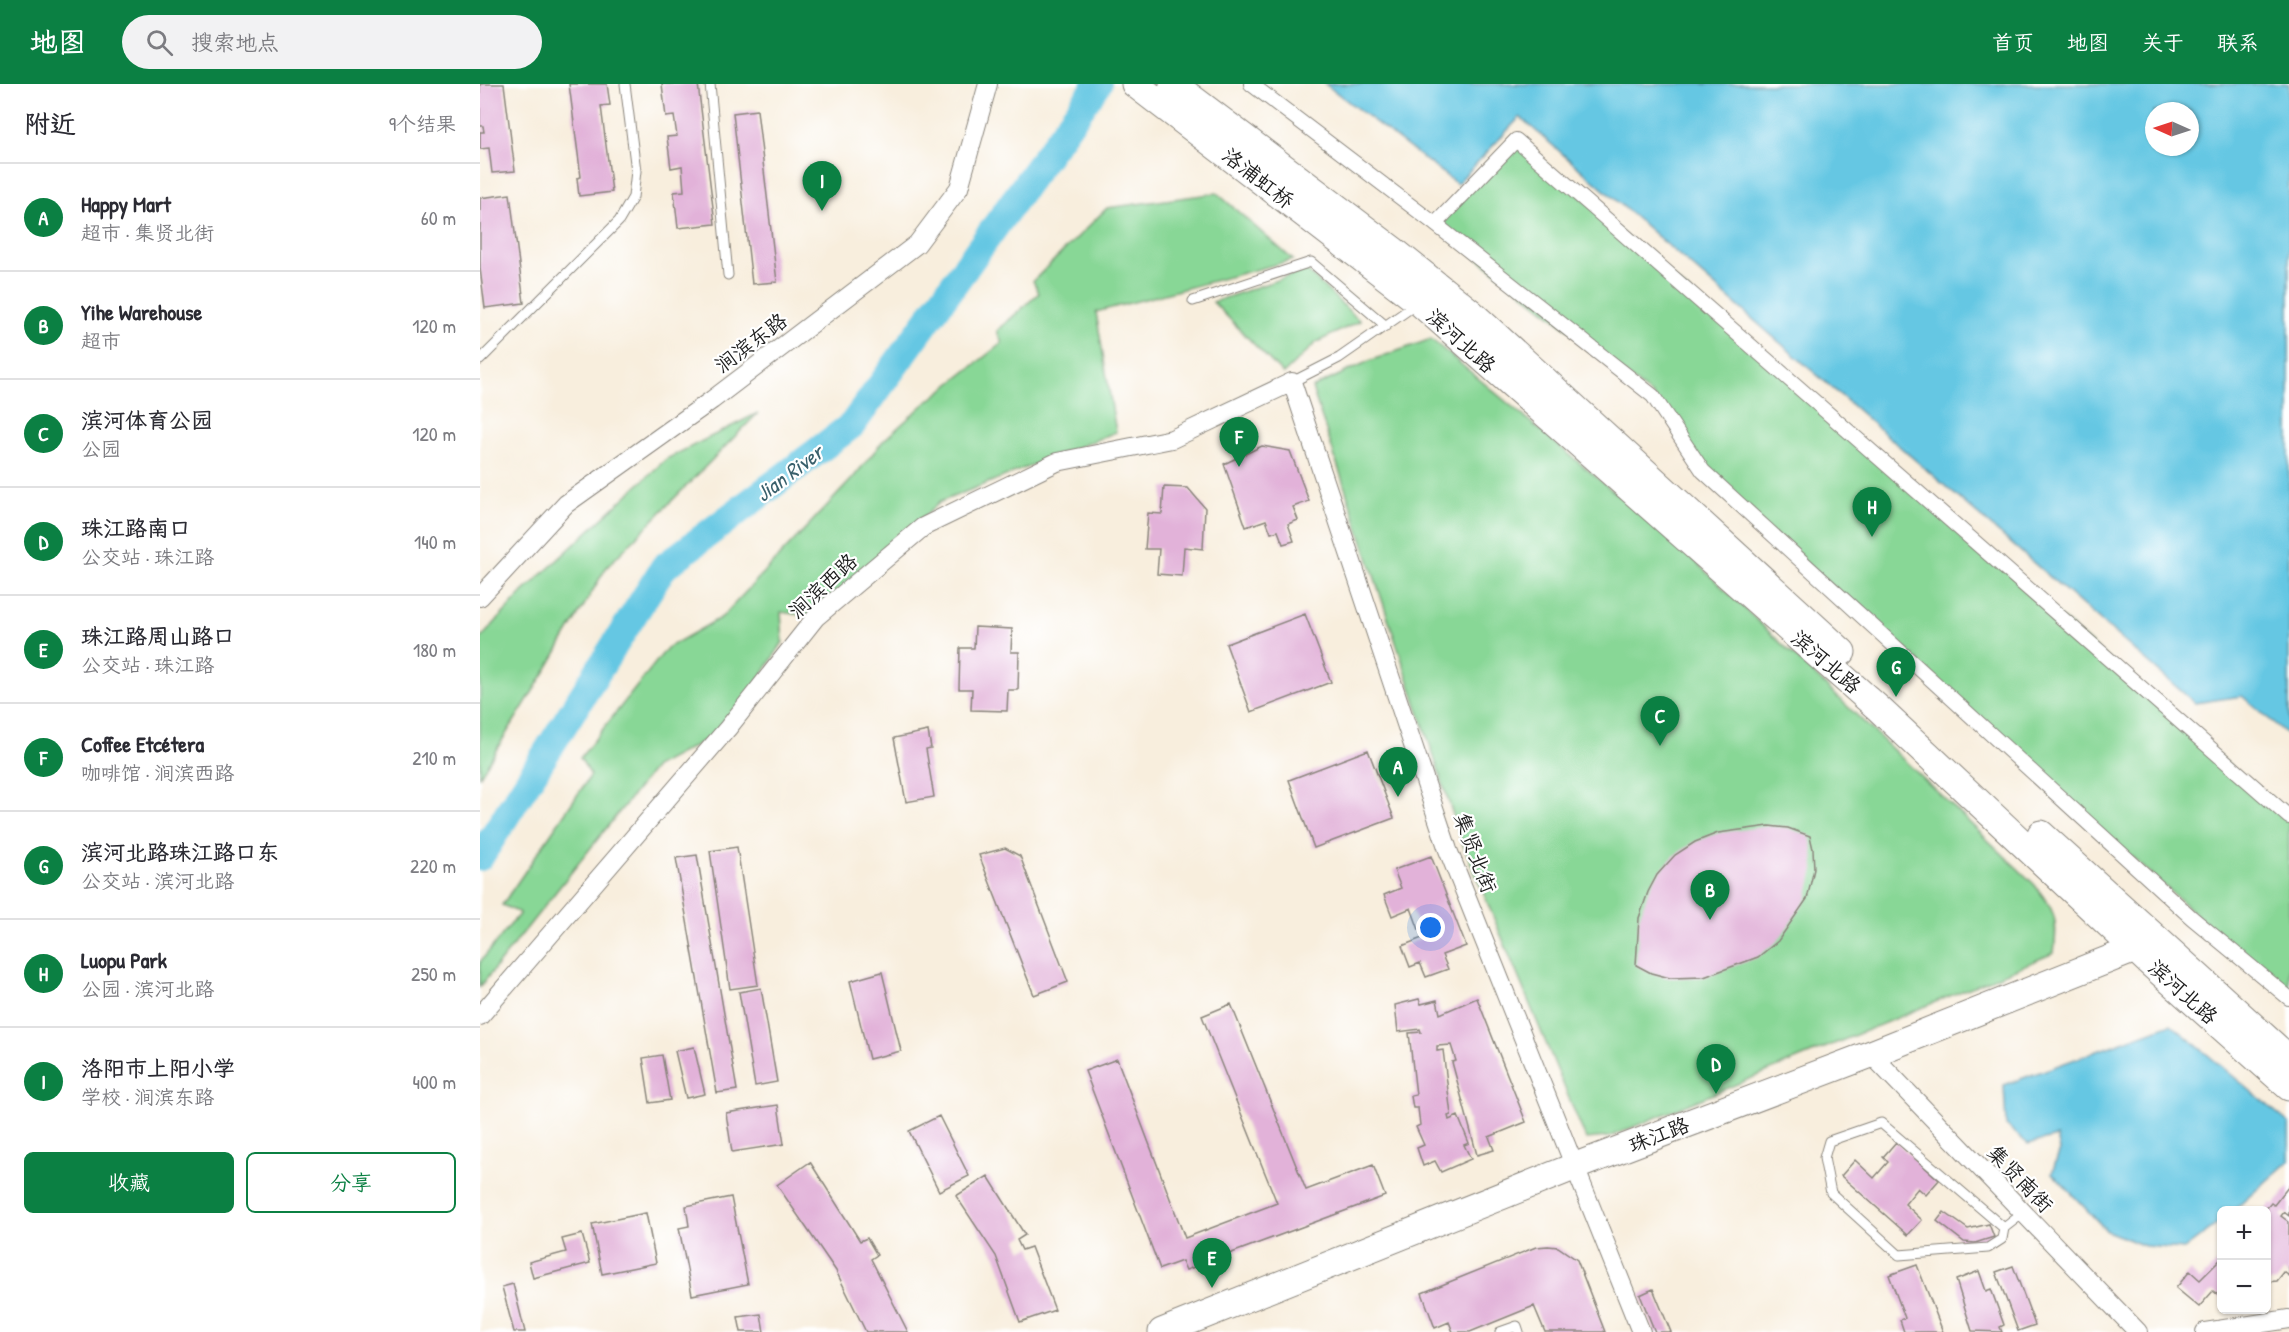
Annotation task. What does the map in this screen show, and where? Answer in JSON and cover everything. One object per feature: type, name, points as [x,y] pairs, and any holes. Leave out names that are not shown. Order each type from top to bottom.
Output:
[{"type":"main road","name":"洛浦虹桥","points":[[1135,84],[1387,261]]},
{"type":"main road","name":"洛浦虹桥","points":[[1173,84],[1387,261]]},
{"type":"main road","name":"滨河北路","points":[[1387,261],[1428,294],[1878,708],[2154,951],[2289,1059]]},
{"type":"main road","name":"滨河北路","points":[[2154,951],[2289,1087]]},
{"type":"main road","name":"珠江路","points":[[1162,1332],[1878,1061],[2154,951]]},
{"type":"main road","name":"珠江路","points":[[1211,1332],[1579,1175]]},
{"type":"street","name":"涧滨东路","points":[[480,597],[566,504],[712,400],[917,244],[959,188],[988,84]]},
{"type":"street","points":[[1251,84],[1435,224],[1653,396],[1703,471],[2192,918],[2289,998]]},
{"type":"street","points":[[1435,224],[1516,140],[2289,817]]},
{"type":"street","name":"涧滨西路","points":[[480,1016],[729,728],[816,618],[924,527],[1057,462],[1172,439],[1292,382]]},
{"type":"street","name":"集贤北街","points":[[1292,382],[1448,850],[1641,1332]]},
{"type":"street","name":"集贤南街","points":[[1878,1061],[2022,1214],[2138,1332]]},
{"type":"street","points":[[2205,1332],[2289,1319]]},
{"type":"lane","points":[[480,360],[619,221],[633,197],[636,171],[625,84]]},
{"type":"lane","points":[[710,84],[729,275]]},
{"type":"lane","points":[[1193,301],[1311,262],[1386,326]]},
{"type":"lane","points":[[1292,382],[1339,358],[1428,294]]},
{"type":"lane","points":[[2004,1228],[1881,1123],[1829,1141],[1824,1158],[1831,1193],[1899,1255],[1988,1248],[2002,1239],[2004,1228],[2022,1214]]},
{"type":"lane","points":[[1500,1332],[1517,1326],[1519,1332]]},
{"type":"green space","points":[[1516,140],[2289,817],[2289,998],[1703,472],[1653,396],[1435,224]]},
{"type":"green space","points":[[1217,193],[1293,260],[1096,312],[1116,432],[940,502],[816,617],[781,612],[783,642],[728,728],[655,767],[480,987],[480,962],[520,913],[502,905],[591,775],[580,758],[667,648],[722,617],[852,479],[883,441],[922,406],[1002,343],[997,331],[1039,293],[1033,281],[1107,208]]},
{"type":"green space","points":[[1306,270],[1360,321],[1317,342],[1283,374],[1213,302]]},
{"type":"green space","points":[[1431,339],[1679,546],[2034,884],[2054,916],[2056,931],[2054,953],[1609,1137],[1586,1139],[1462,842],[1312,388],[1369,361]]},
{"type":"green space","points":[[758,413],[606,568],[480,776],[480,639],[522,593],[666,459]]},
{"type":"water","points":[[1325,84],[2289,84],[2289,736],[2242,696],[2195,703],[1520,117],[1457,184]]},
{"type":"water","points":[[2171,1024],[2289,1123],[2289,1161],[2238,1206],[2217,1206],[2217,1224],[2184,1249],[2145,1246],[2107,1231],[2052,1173],[2060,1150],[2057,1137],[2028,1144],[2006,1125],[2004,1085]]},
{"type":"building","points":[[480,84],[504,84],[515,171],[492,173],[489,148],[480,149],[480,132],[484,132],[483,126],[480,126]]},
{"type":"building","points":[[569,84],[607,84],[610,105],[601,106],[612,192],[579,196],[577,178],[581,177]]},
{"type":"building","points":[[662,84],[698,84],[715,224],[678,228],[674,192],[684,191],[682,166],[671,168],[667,137],[677,136],[674,116],[666,117]]},
{"type":"building","points":[[757,110],[777,282],[752,284],[733,113]]},
{"type":"building","points":[[510,194],[524,303],[485,308],[480,268],[480,198]]},
{"type":"building","points":[[1262,446],[1290,451],[1309,501],[1293,507],[1298,520],[1288,524],[1294,541],[1283,544],[1278,531],[1271,533],[1266,520],[1246,527],[1224,464]]},
{"type":"building","points":[[1164,487],[1188,488],[1205,508],[1203,549],[1184,547],[1182,576],[1157,574],[1159,549],[1145,549],[1148,513],[1162,514]]},
{"type":"building","points":[[1305,614],[1331,682],[1251,712],[1226,644]]},
{"type":"building","points":[[975,627],[1012,629],[1011,652],[1019,652],[1018,690],[1008,690],[1007,711],[971,710],[972,689],[959,689],[960,648],[974,648]]},
{"type":"building","points":[[928,731],[931,748],[926,749],[934,797],[906,802],[894,738]]},
{"type":"building","points":[[1368,750],[1394,818],[1314,848],[1289,780]]},
{"type":"building","points":[[1769,826],[1788,828],[1810,836],[1813,849],[1814,869],[1807,899],[1778,941],[1758,957],[1704,977],[1670,978],[1651,973],[1636,965],[1639,918],[1648,892],[1657,875],[1675,855],[1695,842],[1718,833]]},
{"type":"building","points":[[737,847],[758,985],[730,989],[710,851]]},
{"type":"building","points":[[1005,848],[1020,856],[1068,982],[1034,995],[979,855]]},
{"type":"building","points":[[697,855],[737,1090],[717,1093],[676,858]]},
{"type":"building","points":[[1431,856],[1466,946],[1442,955],[1448,969],[1426,977],[1420,963],[1410,967],[1402,946],[1422,938],[1411,908],[1392,916],[1384,895],[1401,888],[1394,870]]},
{"type":"building","points":[[882,972],[901,1051],[869,1059],[850,981]]},
{"type":"building","points":[[761,988],[777,1082],[755,1086],[739,992]]},
{"type":"building","points":[[1477,998],[1526,1122],[1489,1137],[1494,1150],[1477,1155],[1452,1062],[1456,1061],[1451,1045],[1437,1046],[1437,1051],[1443,1050],[1451,1115],[1448,1116],[1449,1120],[1458,1116],[1469,1143],[1464,1145],[1471,1159],[1441,1172],[1435,1161],[1423,1166],[1417,1148],[1424,1145],[1416,1127],[1420,1125],[1418,1108],[1413,1108],[1411,1096],[1416,1095],[1409,1033],[1421,1032],[1420,1029],[1398,1032],[1395,1005],[1419,999],[1421,1004],[1437,1000],[1440,1014]]},
{"type":"building","points":[[1231,1004],[1306,1190],[1373,1165],[1385,1196],[1186,1270],[1182,1261],[1160,1269],[1085,1071],[1117,1059],[1185,1238],[1277,1203],[1202,1016]]},
{"type":"building","points":[[694,1047],[705,1094],[686,1098],[675,1051]]},
{"type":"building","points":[[662,1055],[670,1100],[650,1103],[643,1058]]},
{"type":"building","points":[[778,1105],[784,1144],[732,1152],[726,1113]]},
{"type":"building","points":[[939,1116],[969,1176],[939,1191],[909,1131]]},
{"type":"building","points":[[1896,1142],[1939,1180],[1926,1195],[1918,1188],[1905,1204],[1922,1220],[1908,1235],[1841,1176],[1855,1160],[1874,1178],[1888,1162],[1883,1157]]},
{"type":"building","points":[[810,1162],[860,1241],[867,1238],[877,1255],[871,1259],[908,1332],[866,1332],[836,1271],[777,1185]]},
{"type":"building","points":[[988,1176],[1025,1235],[1017,1240],[1022,1250],[1031,1247],[1055,1310],[1020,1322],[996,1256],[956,1196]]},
{"type":"building","points":[[2289,1186],[2289,1216],[2284,1212],[2281,1216],[2289,1222],[2289,1276],[2284,1272],[2277,1281],[2271,1282],[2271,1206],[2268,1206],[2271,1203],[2274,1205]]},
{"type":"building","points":[[731,1197],[748,1284],[692,1295],[679,1228],[689,1226],[686,1206]]},
{"type":"building","points":[[1944,1212],[1968,1229],[1989,1224],[1994,1237],[1975,1243],[1964,1242],[1937,1221]]},
{"type":"building","points":[[646,1213],[656,1263],[602,1274],[592,1224]]},
{"type":"building","points":[[582,1234],[590,1263],[533,1278],[529,1262],[566,1252],[562,1239]]},
{"type":"building","points":[[1536,1247],[1558,1247],[1577,1260],[1605,1332],[1545,1332],[1534,1306],[1470,1332],[1453,1332],[1449,1322],[1435,1328],[1422,1293]]},
{"type":"building","points":[[2217,1263],[2217,1294],[2213,1291],[2199,1307],[2176,1288],[2190,1271],[2200,1280]]},
{"type":"building","points":[[1917,1265],[1943,1332],[1904,1332],[1900,1320],[1905,1318],[1889,1275]]},
{"type":"building","points":[[2013,1266],[2035,1325],[2018,1331],[1996,1272]]},
{"type":"building","points":[[1979,1271],[1986,1291],[1991,1289],[2004,1325],[2000,1327],[2002,1332],[1972,1331],[1956,1280]]},
{"type":"building","points":[[513,1284],[525,1332],[514,1332],[502,1287]]},
{"type":"building","points":[[1653,1289],[1671,1332],[1655,1332],[1640,1295]]},
{"type":"building","points":[[761,1314],[764,1332],[741,1332],[738,1317]]},
{"type":"waterway","name":"Jian River","points":[[1093,84],[1097,86]]},
{"type":"waterway","name":"Jian River","points":[[480,857],[664,567],[852,425],[1098,84]]},
{"type":"place","name":"洛阳市上阳小学","points":[[822,211]]},
{"type":"place","name":"Coffee Etcétera","points":[[1239,467]]},
{"type":"place","name":"Luopu Park","points":[[1872,537]]},
{"type":"place","name":"滨河北路珠江路口东","points":[[1896,697]]},
{"type":"place","name":"滨河体育公园","points":[[1660,746]]},
{"type":"place","name":"Happy Mart","points":[[1398,797]]},
{"type":"place","name":"Yihe Warehouse","points":[[1710,920]]},
{"type":"place","name":"珠江路南口","points":[[1716,1094]]},
{"type":"place","name":"珠江路周山路口","points":[[1212,1288]]}]
